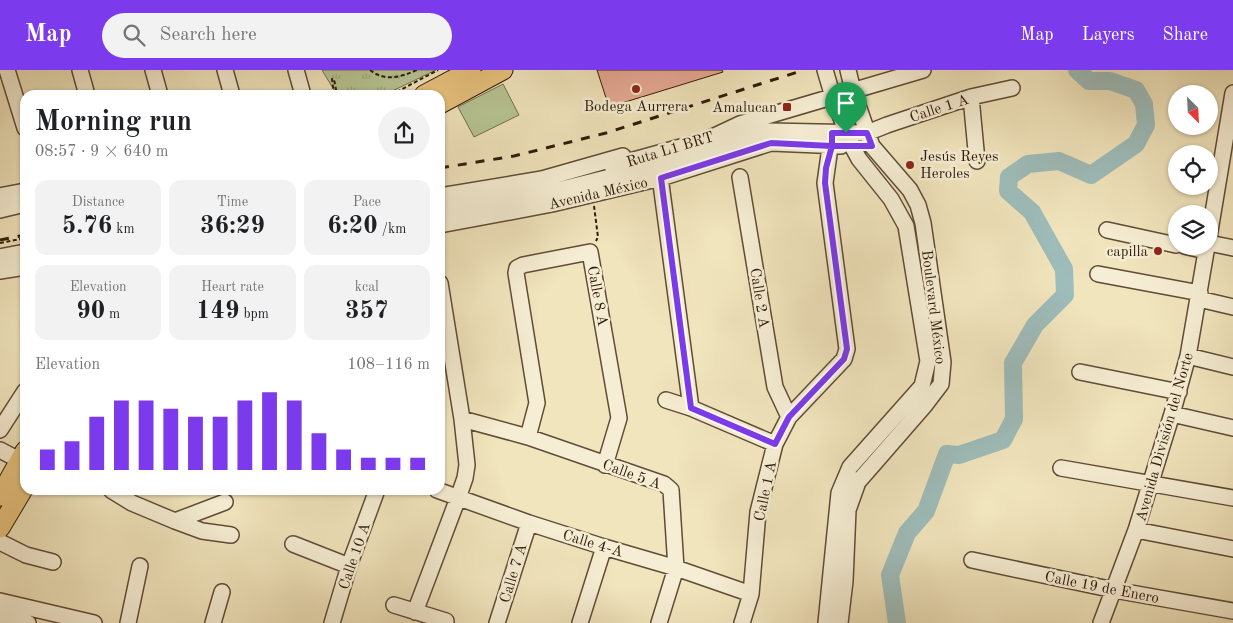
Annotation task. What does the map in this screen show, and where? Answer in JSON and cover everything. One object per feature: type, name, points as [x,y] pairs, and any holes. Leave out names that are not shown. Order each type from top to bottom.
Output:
[{"type":"main road","points":[[433,90],[471,70]]},
{"type":"main road","points":[[445,101],[503,70]]},
{"type":"main road","points":[[0,528],[12,479],[20,460]]},
{"type":"main road","points":[[0,496],[12,479]]},
{"type":"street","points":[[7,70],[20,112]]},
{"type":"street","points":[[80,70],[86,90]]},
{"type":"street","points":[[153,70],[159,90]]},
{"type":"street","points":[[225,70],[231,90]]},
{"type":"street","points":[[296,70],[302,90]]},
{"type":"street","name":"Boulevard México","points":[[825,70],[832,94],[840,139],[859,159],[891,200],[906,226],[928,362],[922,386],[850,467],[839,493],[826,623]]},
{"type":"street","name":"Boulevard México","points":[[840,623],[845,581],[848,510],[858,482],[925,405],[941,384],[943,373],[921,214],[910,190],[870,140],[852,88],[848,70]]},
{"type":"street","name":"Ruta L1 BRT","points":[[876,81],[904,70]]},
{"type":"street","name":"Ruta L1 BRT","points":[[445,200],[544,185],[706,140],[740,124],[832,94],[923,70]]},
{"type":"street","name":"Calle 1 A","points":[[870,140],[887,125],[971,97],[1012,88]]},
{"type":"street","name":"Avenida División del Norte","points":[[1218,211],[1226,185],[1233,93]]},
{"type":"street","name":"Ruta L1 BRT","points":[[445,195],[542,179],[703,133],[738,119],[832,94]]},
{"type":"street","points":[[971,97],[977,160]]},
{"type":"street","name":"Calle 1 A","points":[[742,623],[751,594],[758,512],[775,444],[789,417],[844,359],[847,349],[825,183],[826,168],[840,139]]},
{"type":"street","name":"Avenida México","points":[[445,209],[660,171],[771,143],[840,139],[870,140]]},
{"type":"street","points":[[660,171],[691,408]]},
{"type":"street","name":"Avenida México","points":[[445,225],[552,204],[592,194],[660,171]]},
{"type":"street","name":"Calle 2 A","points":[[740,177],[775,388],[789,417]]},
{"type":"street","points":[[0,196],[20,192]]},
{"type":"street","points":[[0,210],[20,205]]},
{"type":"street","points":[[1107,230],[1168,242]]},
{"type":"street","points":[[1218,246],[1233,248]]},
{"type":"street","name":"Calle 8 A","points":[[528,438],[537,403],[516,273],[517,268],[523,265],[590,252],[619,418],[605,465]]},
{"type":"street","points":[[0,257],[20,253]]},
{"type":"street","name":"Avenida División del Norte","points":[[1101,623],[1136,530],[1179,392],[1200,296],[1206,255]]},
{"type":"street","points":[[0,262],[20,258]]},
{"type":"street","points":[[0,271],[20,268]]},
{"type":"street","points":[[1098,274],[1200,296],[1233,307]]},
{"type":"street","points":[[415,612],[458,498],[466,465],[462,419],[445,315]]},
{"type":"street","points":[[1188,356],[1233,367]]},
{"type":"street","points":[[1080,372],[1179,392]]},
{"type":"street","points":[[0,430],[20,399]]},
{"type":"street","points":[[666,400],[691,408],[775,444]]},
{"type":"street","points":[[1172,414],[1233,428]]},
{"type":"street","name":"Calle 5 A","points":[[462,419],[528,438],[664,484],[671,490],[676,568],[659,623]]},
{"type":"street","points":[[0,450],[20,455]]},
{"type":"street","points":[[1062,468],[1233,498]]},
{"type":"street","name":"Calle 4-A","points":[[445,493],[529,523],[676,568],[751,594]]},
{"type":"street","points":[[119,495],[132,503],[174,521],[202,531],[231,535]]},
{"type":"street","name":"Calle 10 A","points":[[332,623],[375,495]]},
{"type":"street","points":[[174,521],[226,502]]},
{"type":"street","name":"Calle 7 A","points":[[497,623],[529,523]]},
{"type":"street","points":[[1136,530],[1233,549]]},
{"type":"street","points":[[0,542],[26,555],[53,562]]},
{"type":"street","points":[[293,544],[350,566]]},
{"type":"street","points":[[580,623],[604,547]]},
{"type":"street","name":"Calle 19 de Enero","points":[[972,560],[1114,590],[1233,611]]},
{"type":"street","points":[[128,623],[140,566]]},
{"type":"street","points":[[213,623],[222,592]]},
{"type":"street","points":[[0,601],[94,623]]},
{"type":"street","points":[[394,605],[446,621]]},
{"type":"street","points":[[0,616],[28,623]]},
{"type":"path","points":[[370,70],[377,75],[387,78],[402,77],[417,70]]},
{"type":"path","points":[[400,90],[438,70]]},
{"type":"path","points":[[334,90],[332,79],[334,79],[335,90]]},
{"type":"path","points":[[590,252],[598,237],[592,194]]},
{"type":"path","points":[[0,243],[20,239]]},
{"type":"green space","points":[[322,70],[436,70],[394,90],[334,90]]},
{"type":"green space","points":[[503,84],[519,115],[474,137],[458,107]]},
{"type":"building","name":"Bodega Aurrera","points":[[597,70],[722,70],[723,72],[609,107]]},
{"type":"waterway","points":[[897,623],[890,575],[907,533],[926,511],[947,454],[959,455],[1003,440],[1014,419],[1013,363],[1035,325],[1065,295],[1064,269],[1032,212],[1008,191],[1009,177],[1028,164],[1059,161],[1091,175],[1136,144],[1146,125],[1144,104],[1136,90],[1110,81],[1089,81],[1077,70]]},
{"type":"railway","points":[[445,167],[514,156],[606,133],[804,70]]},
{"type":"railway","points":[[0,240],[20,236]]},
{"type":"place","name":"Bodega Aurrera","points":[[636,89]]},
{"type":"place","name":"Amalucan","points":[[787,107]]},
{"type":"place","name":"Jesús Reyes Heroles","points":[[910,165]]},
{"type":"place","name":"capilla","points":[[1158,251]]},
{"type":"route","points":[[846,133],[832,133],[832,146],[771,143],[661,178],[691,408],[775,444],[789,417],[844,359],[847,349],[825,183],[826,168],[832,146],[872,146],[867,133],[846,133]]}]
